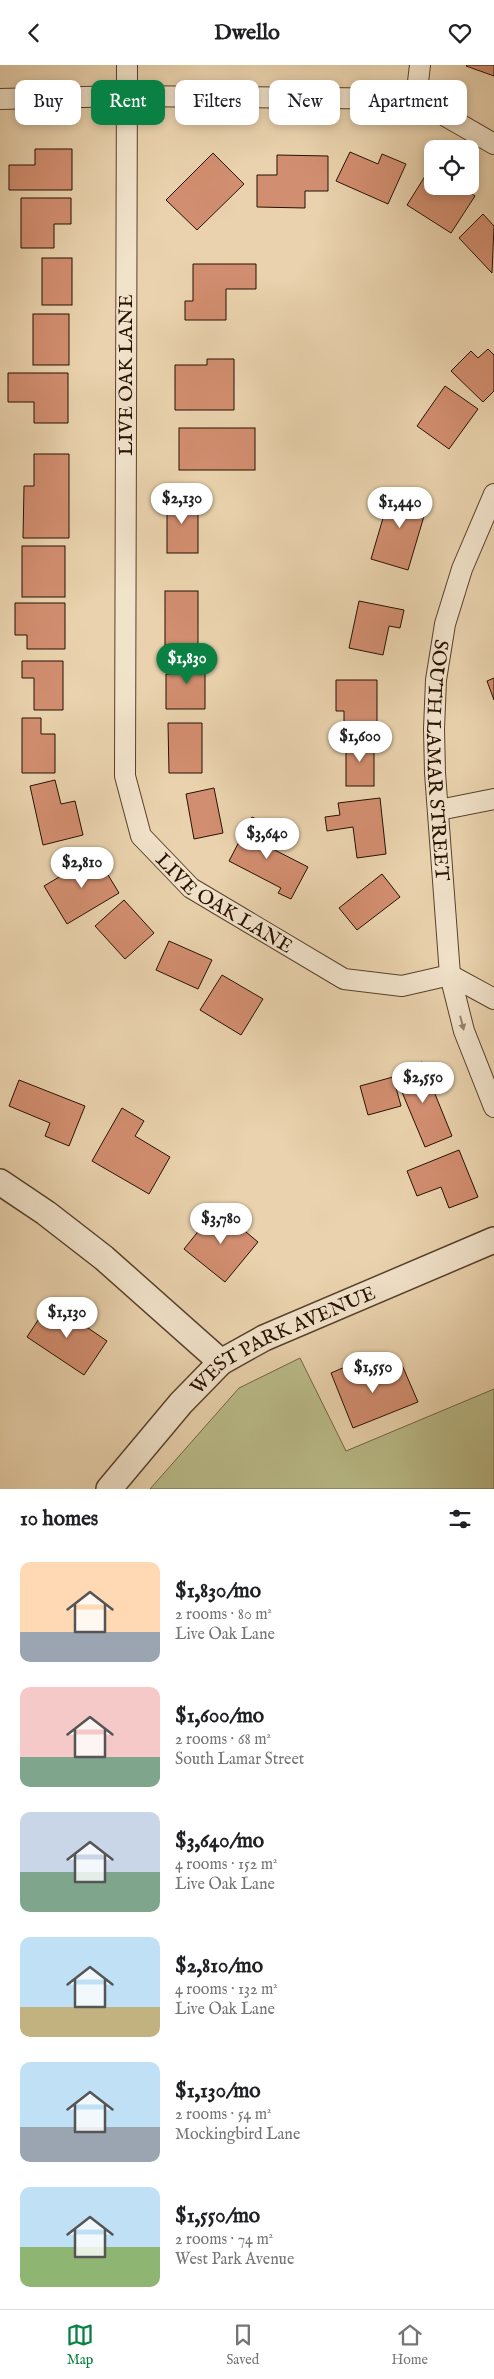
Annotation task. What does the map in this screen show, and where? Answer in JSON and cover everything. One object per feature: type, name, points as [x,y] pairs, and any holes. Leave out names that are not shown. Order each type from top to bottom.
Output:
[{"type":"street","name":"LIVE OAK LANE","points":[[126,65],[126,80]]},
{"type":"street","points":[[418,80],[420,65]]},
{"type":"street","points":[[165,96],[350,98]]},
{"type":"street","points":[[0,99],[91,97]]},
{"type":"street","name":"LIVE OAK LANE","points":[[126,125],[126,776],[141,836],[191,888],[344,979],[402,986],[450,975]]},
{"type":"street","points":[[461,125],[494,144]]},
{"type":"street","name":"SOUTH LAMAR STREET","points":[[494,494],[462,569],[445,623],[436,680],[434,729],[435,773],[450,975],[464,1031],[494,1107]]},
{"type":"street","points":[[439,810],[494,799]]},
{"type":"street","points":[[450,975],[494,999]]},
{"type":"street","points":[[0,1182],[46,1213],[104,1258],[221,1362]]},
{"type":"street","name":"WEST PARK AVENUE","points":[[109,1489],[181,1403],[221,1362],[264,1338],[494,1240]]},
{"type":"green space","points":[[300,1358],[346,1451],[494,1389],[494,1489],[150,1489],[239,1388]]},
{"type":"building","points":[[467,65],[494,65],[494,76],[466,66]]},
{"type":"building","points":[[35,149],[72,149],[72,190],[9,190],[9,165],[35,165]]},
{"type":"building","points":[[350,152],[378,164],[382,154],[406,164],[388,204],[336,181]]},
{"type":"building","points":[[213,153],[244,184],[197,230],[166,200]]},
{"type":"building","points":[[277,155],[328,156],[328,191],[305,191],[305,208],[257,207],[257,175],[277,175]]},
{"type":"building","points":[[424,178],[424,195],[475,196],[451,233],[407,205]]},
{"type":"building","points":[[21,198],[71,198],[71,224],[54,224],[54,248],[21,248]]},
{"type":"building","points":[[483,214],[494,226],[492,273],[459,238]]},
{"type":"building","points":[[42,258],[72,258],[72,305],[42,305]]},
{"type":"building","points":[[193,264],[256,264],[256,289],[226,289],[226,320],[185,320],[185,301],[193,301]]},
{"type":"building","points":[[33,314],[69,314],[69,365],[33,365]]},
{"type":"building","points":[[488,349],[494,355],[494,391],[483,402],[451,371],[471,351],[478,358]]},
{"type":"building","points":[[207,359],[234,359],[234,410],[175,410],[175,365],[207,365]]},
{"type":"building","points":[[8,373],[68,373],[68,423],[34,423],[34,402],[8,402]]},
{"type":"building","points":[[445,386],[478,409],[449,449],[417,426]]},
{"type":"building","points":[[179,428],[255,428],[255,470],[179,470]]},
{"type":"building","points":[[34,454],[69,454],[69,538],[23,538],[24,486],[34,486]]},
{"type":"building","points":[[413,490],[430,496],[408,570],[371,559],[391,491],[411,497]]},
{"type":"building","points":[[167,498],[198,498],[198,553],[167,553]]},
{"type":"building","points":[[22,546],[65,546],[65,597],[22,597]]},
{"type":"building","points":[[165,591],[198,591],[198,645],[165,645]]},
{"type":"building","points":[[359,601],[404,610],[400,628],[389,626],[383,655],[349,648]]},
{"type":"building","points":[[15,603],[65,603],[65,649],[27,649],[27,635],[15,635]]},
{"type":"building","points":[[176,658],[205,658],[205,709],[166,709],[166,674],[176,674]]},
{"type":"building","points":[[22,661],[63,661],[63,710],[34,710],[34,678],[22,678]]},
{"type":"building","points":[[494,678],[494,700],[487,681]]},
{"type":"building","points":[[336,680],[377,680],[377,730],[344,730],[344,711],[336,711]]},
{"type":"building","points":[[22,718],[41,718],[41,734],[55,734],[55,773],[22,773]]},
{"type":"building","points":[[168,723],[202,723],[202,773],[169,773]]},
{"type":"building","points":[[346,739],[374,739],[374,786],[346,786]]},
{"type":"building","points":[[55,780],[61,804],[75,801],[83,835],[43,845],[30,786]]},
{"type":"building","points":[[214,788],[223,833],[194,839],[186,794]]},
{"type":"building","points":[[380,798],[386,854],[357,858],[353,827],[327,831],[325,817],[340,815],[338,803]]},
{"type":"building","points":[[252,817],[272,827],[263,844],[308,867],[291,899],[278,893],[281,888],[229,861]]},
{"type":"building","points":[[96,855],[119,893],[67,924],[44,886]]},
{"type":"building","points":[[382,874],[400,897],[357,930],[339,908]]},
{"type":"building","points":[[124,900],[154,933],[125,959],[95,926]]},
{"type":"building","points":[[169,941],[212,960],[198,989],[156,970]]},
{"type":"building","points":[[222,975],[263,999],[241,1035],[200,1010]]},
{"type":"building","points":[[422,1062],[452,1136],[425,1147],[394,1073]]},
{"type":"building","points":[[393,1077],[401,1106],[368,1115],[360,1086]]},
{"type":"building","points":[[19,1080],[85,1106],[69,1146],[45,1136],[50,1123],[9,1106]]},
{"type":"building","points":[[122,1108],[144,1121],[135,1136],[170,1157],[149,1194],[92,1161]]},
{"type":"building","points":[[459,1150],[478,1197],[449,1208],[441,1187],[417,1196],[407,1171]]},
{"type":"building","points":[[217,1208],[258,1242],[225,1282],[184,1249]]},
{"type":"building","points":[[50,1302],[107,1341],[84,1375],[27,1337]]},
{"type":"building","points":[[352,1364],[360,1382],[402,1365],[418,1402],[353,1428],[331,1373]]}]
